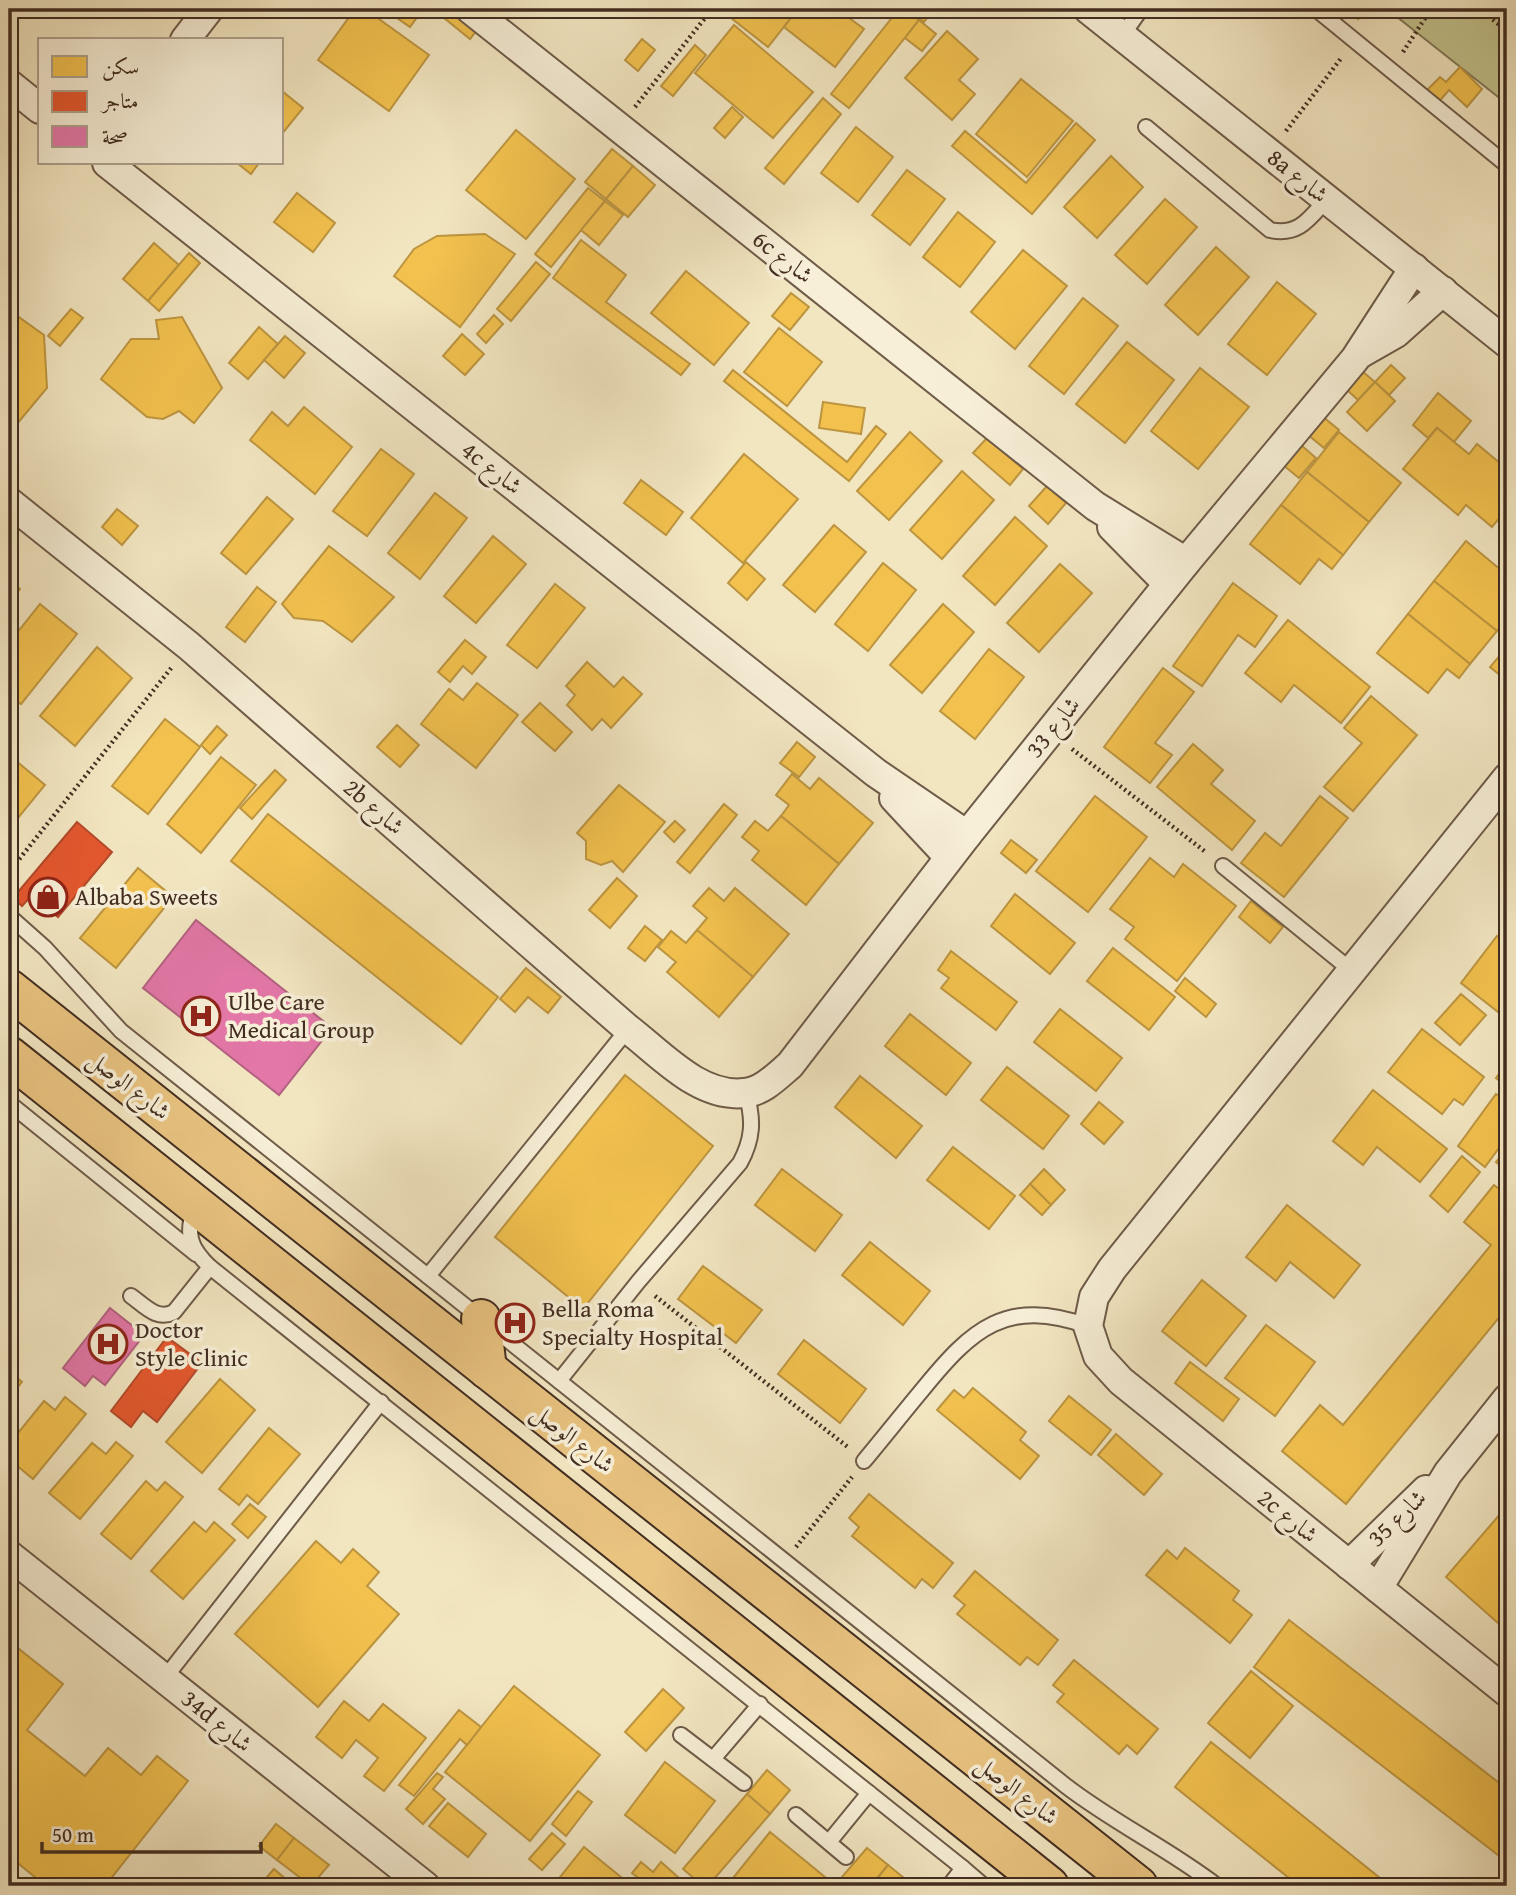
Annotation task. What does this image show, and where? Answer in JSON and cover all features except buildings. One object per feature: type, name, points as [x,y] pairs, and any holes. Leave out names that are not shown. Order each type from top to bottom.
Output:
[{"type":"main road","name":"شارع الوصل","points":[[9,989],[1138,1886]]},
{"type":"main road","points":[[9,1056],[1049,1886]]},
{"type":"main road","points":[[481,1319],[487,1369]]},
{"type":"street","points":[[187,38],[209,9]]},
{"type":"street","name":"6c شارع","points":[[470,9],[1095,506],[1186,562]]},
{"type":"street","name":"8a شارع","points":[[1105,18],[1507,343]]},
{"type":"street","points":[[9,84],[38,107]]},
{"type":"street","name":"4c شارع","points":[[108,164],[876,774],[967,835]]},
{"type":"street","name":"شارع 33","points":[[746,1093],[771,1082],[790,1065],[967,835],[1168,584],[1358,354],[1414,268]]},
{"type":"street","name":"شارع 33","points":[[1358,354],[1396,334],[1443,292]]},
{"type":"street","name":"2b شارع","points":[[9,502],[188,646],[628,1029],[695,1082],[719,1092],[746,1093]]},
{"type":"street","name":"6c شارع","points":[[1095,506],[1168,584]]},
{"type":"street","name":"4c شارع","points":[[876,774],[949,858]]},
{"type":"street","points":[[1088,1326],[1094,1297],[1112,1269],[1507,778]]},
{"type":"street","name":"2c شارع","points":[[1088,1326],[1098,1356],[1121,1381],[1507,1692]]},
{"type":"street","name":"شارع 35","points":[[1378,1588],[1448,1473],[1507,1399]]},
{"type":"street","name":"شارع 35","points":[[1349,1564],[1422,1493],[1448,1473]]},
{"type":"street","name":"34d شارع","points":[[9,1555],[425,1886]]},
{"type":"lane","points":[[1105,18],[1141,9]]},
{"type":"lane","points":[[1316,9],[1507,165]]},
{"type":"lane","points":[[1146,127],[1270,230],[1284,233],[1298,228],[1327,199]]},
{"type":"lane","points":[[1223,866],[1352,971]]},
{"type":"lane","points":[[9,916],[45,948],[121,1031],[1074,1792],[1217,1886]]},
{"type":"lane","points":[[428,1276],[628,1029]]},
{"type":"lane","points":[[559,1381],[638,1282],[740,1163],[749,1147],[752,1129],[746,1093]]},
{"type":"lane","points":[[9,1103],[984,1886]]},
{"type":"lane","points":[[195,1205],[189,1222],[190,1239],[197,1255]]},
{"type":"lane","points":[[131,1296],[155,1313],[167,1315],[174,1312],[210,1267]]},
{"type":"lane","points":[[864,1461],[952,1354],[975,1334],[1001,1320],[1031,1314],[1061,1317],[1088,1326]]},
{"type":"lane","points":[[164,1679],[381,1402]]},
{"type":"lane","points":[[713,1759],[760,1704]]},
{"type":"lane","points":[[681,1735],[744,1783]]},
{"type":"lane","points":[[829,1842],[869,1793]]},
{"type":"lane","points":[[796,1815],[846,1857]]},
{"type":"lane","points":[[949,1886],[964,1868]]},
{"type":"path","points":[[619,127],[712,9]]},
{"type":"path","points":[[1391,71],[1431,9]]},
{"type":"path","points":[[1480,9],[1507,31]]},
{"type":"path","points":[[1269,153],[1354,41]]},
{"type":"path","points":[[1395,45],[1404,52]]},
{"type":"path","points":[[9,872],[188,646]]},
{"type":"path","points":[[1050,732],[1223,866]]},
{"type":"path","points":[[638,1282],[864,1461],[785,1561]]},
{"type":"green space","points":[[1387,9],[1507,9],[1507,104]]},
{"type":"place","name":"Albaba Sweets","points":[[48,897]]},
{"type":"place","name":"Ulbe Care Medical Group","points":[[201,1016]]},
{"type":"place","name":"Bella Roma Specialty Hospital","points":[[515,1323]]},
{"type":"place","name":"Doctor Style Clinic","points":[[108,1344]]}]
